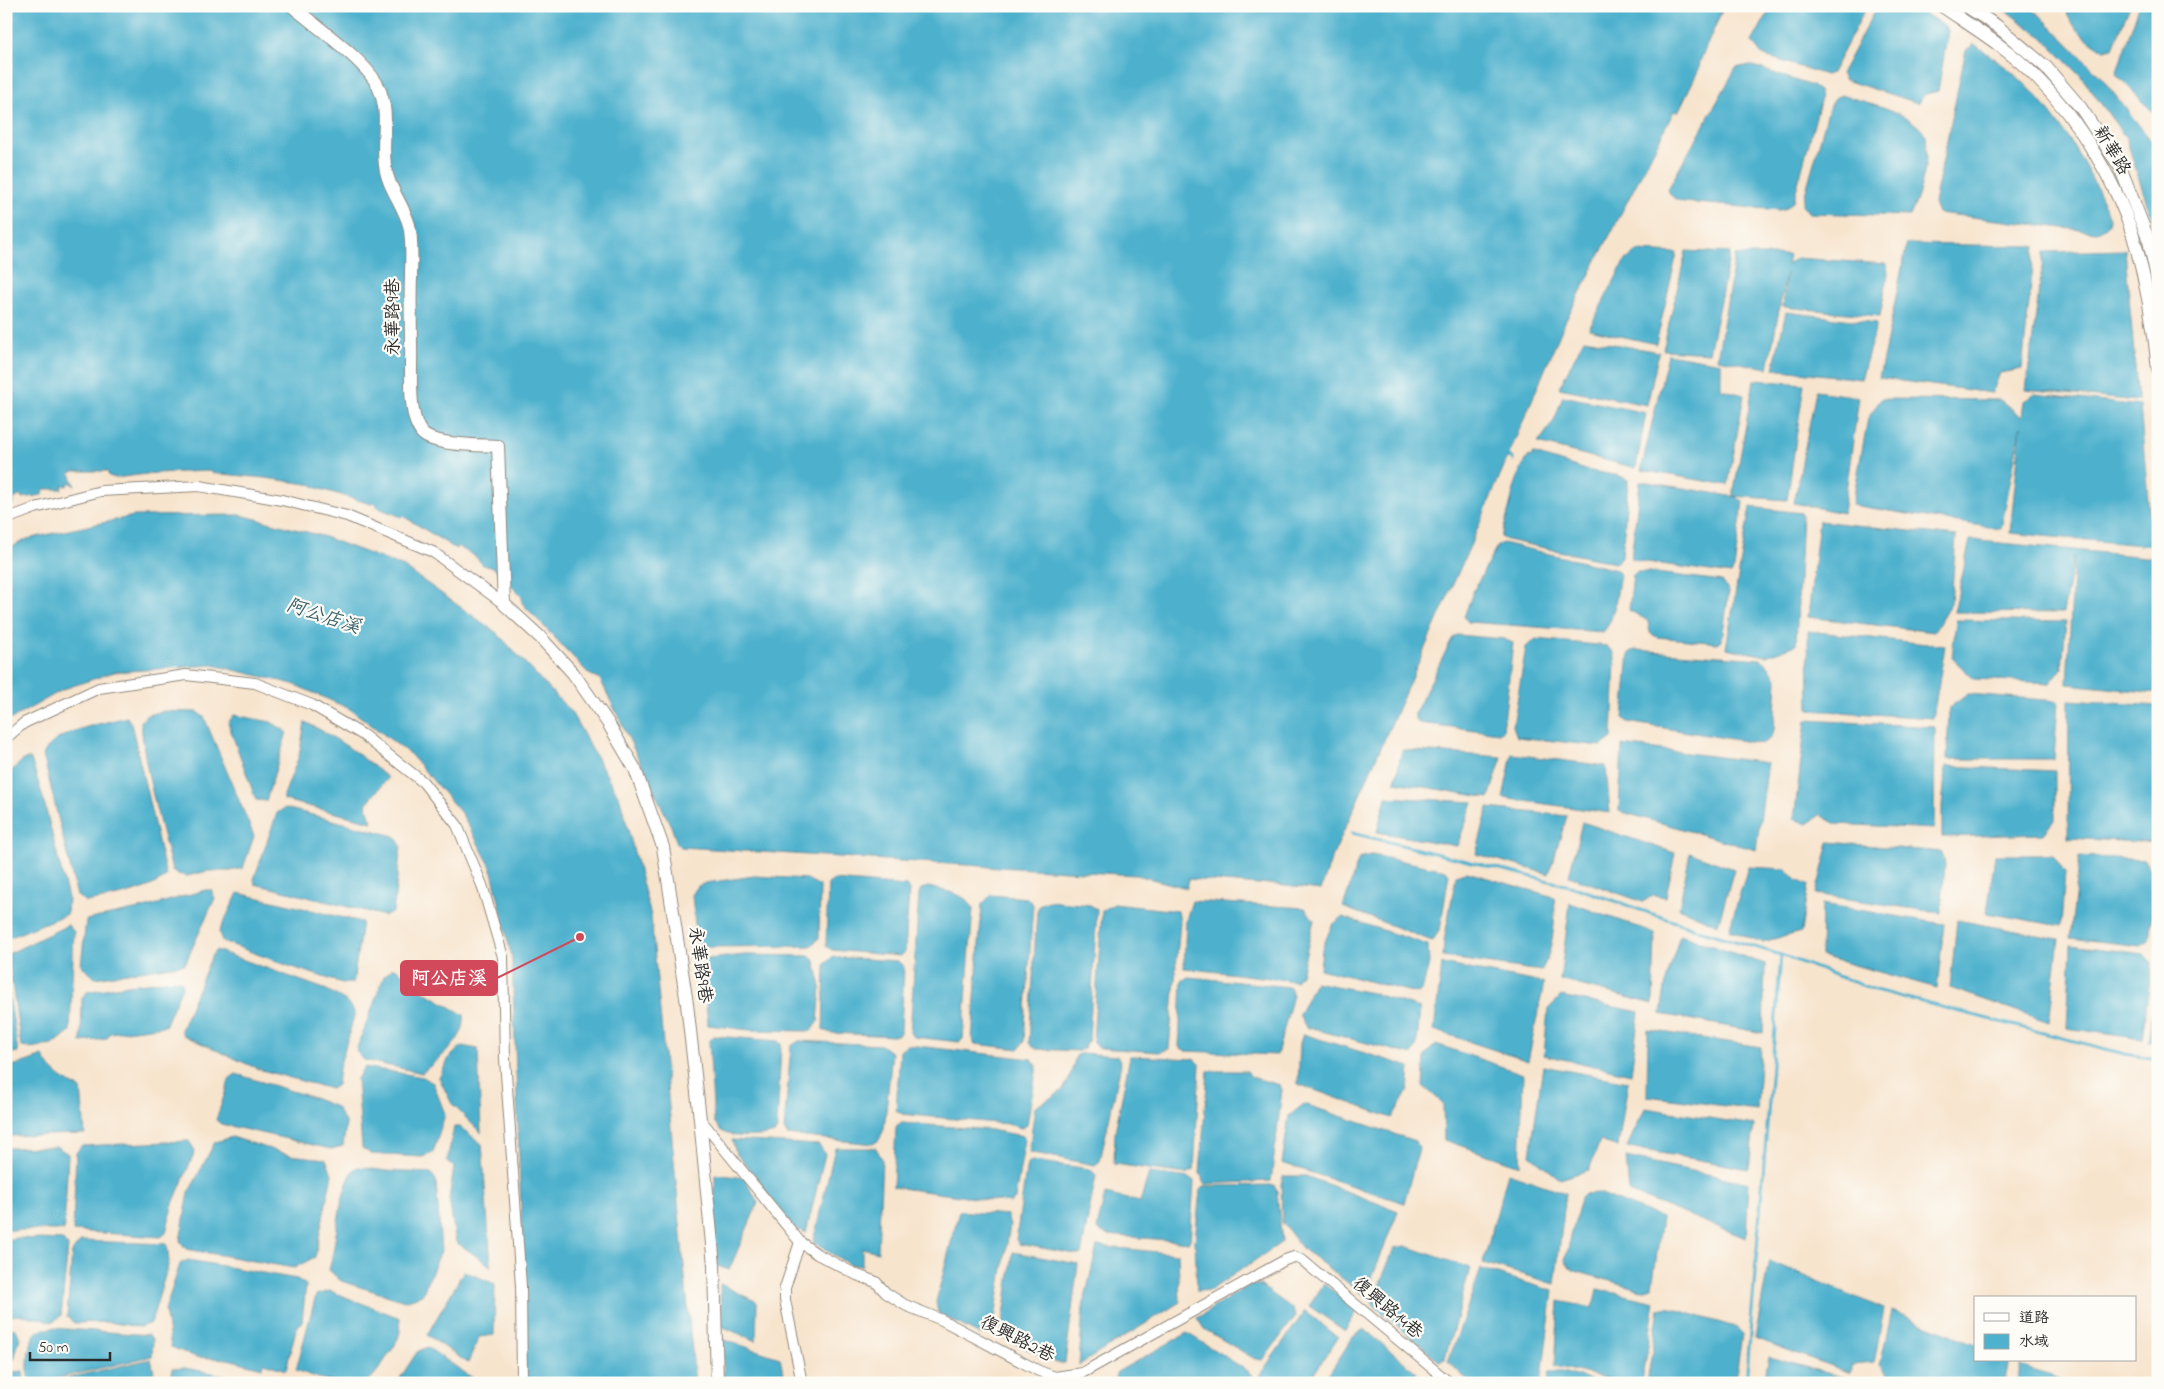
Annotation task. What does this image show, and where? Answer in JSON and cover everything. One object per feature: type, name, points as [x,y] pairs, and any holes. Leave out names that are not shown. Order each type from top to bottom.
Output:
[{"type":"street","name":"永華路9巷","points":[[292,6],[353,56],[377,86],[385,112],[385,169],[409,226],[412,250],[410,311],[412,400],[415,422],[422,434],[436,441],[498,446],[504,604]]},
{"type":"street","name":"新華路","points":[[1942,6],[1988,37],[2036,76],[2070,117],[2108,173],[2136,245],[2154,328],[2158,369]]},
{"type":"street","name":"新華路","points":[[1966,6],[1996,26],[2046,67],[2081,108],[2120,167],[2149,241],[2158,282]]},
{"type":"street","name":"永華路9巷","points":[[6,518],[35,508],[101,491],[199,486],[282,500],[347,516],[433,552],[504,604],[540,637],[573,673],[608,723],[635,769],[663,847],[687,1004],[700,1119],[714,1265],[717,1383]]},
{"type":"street","points":[[6,738],[24,723],[99,688],[186,675],[196,676],[255,683],[312,705],[363,735],[423,782],[456,825],[482,885],[503,957],[505,1059],[520,1286],[522,1383]]},
{"type":"street","name":"復興路2巷","points":[[700,1119],[800,1242],[817,1254],[857,1275],[876,1282],[886,1293],[905,1304],[942,1320],[1038,1371],[1055,1377],[1082,1373],[1285,1260],[1294,1257],[1302,1260]]},
{"type":"street","points":[[800,1242],[786,1288],[785,1300],[802,1383]]},
{"type":"street","name":"復興路14巷","points":[[1302,1260],[1450,1383]]},
{"type":"water","points":[[6,6],[1724,6],[1700,61],[1699,69],[1678,112],[1674,111],[1565,322],[1474,537],[1331,860],[1321,890],[1260,883],[1259,885],[1189,879],[1187,888],[1136,875],[996,868],[681,847],[677,843],[671,826],[600,679],[589,674],[522,603],[522,597],[494,568],[483,565],[475,556],[457,546],[456,549],[403,516],[381,509],[374,503],[371,504],[314,487],[314,485],[212,473],[211,471],[155,473],[115,478],[109,476],[107,471],[74,471],[70,473],[75,486],[69,482],[67,486],[62,485],[62,489],[44,489],[42,495],[21,498],[21,495],[14,499],[13,504],[6,506]]},
{"type":"water","points":[[1772,6],[1867,6],[1832,73],[1826,75],[1762,55],[1752,42]]},
{"type":"water","points":[[1877,6],[1913,6],[1946,27],[1948,31],[1938,91],[1923,95],[1918,103],[1845,80],[1841,74]]},
{"type":"water","points":[[1999,6],[2028,6],[2041,16],[2101,77],[2156,147],[2158,163],[2158,238],[2126,138],[2080,75],[2041,36]]},
{"type":"water","points":[[2065,6],[2130,6],[2113,48],[2104,50],[2079,31],[2070,19]]},
{"type":"water","points":[[2139,6],[2158,6],[2158,117],[2116,74]]},
{"type":"water","points":[[1974,44],[2025,84],[2055,119],[2085,167],[2110,218],[2108,225],[2104,228],[2097,232],[1938,213],[1934,203],[1966,50]]},
{"type":"water","points":[[1750,65],[1812,86],[1819,91],[1821,98],[1793,202],[1787,208],[1779,210],[1684,202],[1676,199],[1670,194],[1668,189],[1736,68]]},
{"type":"water","points":[[1841,95],[1898,113],[1918,126],[1926,135],[1927,145],[1923,177],[1918,197],[1910,216],[1809,213],[1802,205],[1829,108],[1835,98]]},
{"type":"water","points":[[1907,244],[2035,246],[2022,369],[2000,373],[1992,393],[1879,378]]},
{"type":"water","points":[[2125,250],[2138,401],[2026,390],[2044,252]]},
{"type":"water","points":[[1637,251],[1677,253],[1656,344],[1589,329],[1624,262]]},
{"type":"water","points":[[1686,251],[1730,253],[1709,353],[1663,350]]},
{"type":"water","points":[[1789,255],[1787,265],[1796,258],[1887,264],[1888,274],[1880,316],[1783,307],[1786,273],[1768,368],[1717,359],[1735,256]]},
{"type":"water","points":[[1786,312],[1877,323],[1861,379],[1773,369]]},
{"type":"water","points":[[1584,339],[1659,352],[1647,405],[1559,388]]},
{"type":"water","points":[[1668,354],[1721,363],[1721,389],[1744,395],[1728,485],[1641,470]]},
{"type":"water","points":[[1754,380],[1804,384],[1787,500],[1733,496]]},
{"type":"water","points":[[1816,391],[1859,397],[1843,513],[1794,503]]},
{"type":"water","points":[[2035,394],[2140,406],[2152,546],[2010,533],[2021,426],[2001,529],[1852,505],[1868,418],[1881,399],[2000,400],[2022,417],[2024,401]]},
{"type":"water","points":[[1563,396],[1646,413],[1636,468],[1538,443],[1554,421]]},
{"type":"water","points":[[1532,453],[1586,470],[1620,476],[1628,480],[1622,557],[1615,563],[1507,540],[1501,537],[1515,485],[1523,465],[1529,456],[1532,457]]},
{"type":"water","points":[[1640,482],[1736,497],[1743,501],[1734,569],[1731,574],[1640,561],[1631,558]]},
{"type":"water","points":[[1750,507],[1802,513],[1796,645],[1766,656],[1726,648]]},
{"type":"water","name":"阿公店溪","points":[[241,515],[322,536],[404,567],[497,633],[571,712],[620,799],[651,916],[695,1383],[522,1383],[523,1268],[512,959],[491,867],[462,814],[411,755],[350,709],[293,684],[213,665],[114,672],[64,689],[6,722],[6,550],[27,539],[134,516]]},
{"type":"water","points":[[1819,521],[1956,536],[1951,603],[1934,632],[1808,617]]},
{"type":"water","points":[[1970,540],[2156,558],[2158,573],[2158,693],[2067,684],[2074,556],[2063,613],[1954,612]]},
{"type":"water","points":[[1503,543],[1617,570],[1620,575],[1615,605],[1611,620],[1603,632],[1468,622],[1464,617],[1473,592],[1497,546]]},
{"type":"water","points":[[1636,572],[1722,581],[1729,591],[1722,640],[1718,643],[1657,637],[1650,633],[1648,621],[1629,610],[1633,575]]},
{"type":"water","points":[[1956,620],[2066,622],[2062,668],[2050,683],[1974,679],[1952,658]]},
{"type":"water","points":[[1808,631],[1945,646],[1933,718],[1809,710]]},
{"type":"water","points":[[1457,635],[1504,639],[1513,643],[1503,730],[1499,733],[1419,723],[1415,720],[1415,713],[1452,639]]},
{"type":"water","points":[[1536,639],[1607,646],[1614,653],[1612,738],[1601,746],[1517,737],[1513,726],[1526,647]]},
{"type":"water","points":[[1635,650],[1761,659],[1769,666],[1777,680],[1774,730],[1770,738],[1762,744],[1627,722],[1623,718],[1629,653]]},
{"type":"water","points":[[1968,694],[2058,701],[2054,759],[1947,759],[1949,708]]},
{"type":"water","points":[[2069,700],[2158,706],[2158,843],[2068,838]]},
{"type":"water","points":[[164,711],[197,712],[204,717],[254,836],[243,868],[230,871],[208,871],[187,876],[172,870],[145,758],[141,721],[147,715]]},
{"type":"water","points":[[234,715],[271,722],[287,732],[266,801],[256,800],[228,723]]},
{"type":"water","points":[[127,717],[131,723],[166,876],[159,882],[139,890],[86,902],[77,896],[43,755],[49,746],[68,734]]},
{"type":"water","points":[[1806,720],[1935,727],[1934,829],[1836,824],[1820,815],[1807,824],[1794,819]]},
{"type":"water","points":[[305,722],[348,747],[388,778],[366,804],[372,822],[284,800],[284,795],[299,756]]},
{"type":"water","points":[[1622,745],[1768,763],[1756,850],[1619,811]]},
{"type":"water","points":[[1402,750],[1502,757],[1489,798],[1395,782]]},
{"type":"water","points":[[1512,754],[1606,766],[1610,813],[1503,798]]},
{"type":"water","points":[[24,759],[31,759],[42,794],[68,898],[67,914],[6,939],[6,776]]},
{"type":"water","points":[[1946,766],[2055,771],[2055,819],[2043,834],[1942,837],[1942,806]]},
{"type":"water","points":[[1386,797],[1473,802],[1457,846],[1377,832]]},
{"type":"water","points":[[285,808],[395,836],[401,846],[393,912],[385,916],[255,884],[254,879],[277,813]]},
{"type":"water","points":[[1488,808],[1567,816],[1549,874],[1476,854]]},
{"type":"water","points":[[1582,822],[1675,853],[1666,897],[1653,895],[1643,902],[1569,876]]},
{"type":"water","points":[[1829,842],[1942,852],[1945,864],[1941,913],[1816,894]]},
{"type":"water","points":[[1690,853],[1734,869],[1718,925],[1679,908]]},
{"type":"water","points":[[1372,855],[1446,870],[1449,874],[1440,930],[1432,941],[1343,907],[1359,858]]},
{"type":"water","points":[[1995,855],[2053,855],[2065,872],[2061,926],[1987,913]]},
{"type":"water","points":[[2080,856],[2145,860],[2156,878],[2149,941],[2141,946],[2070,938]]},
{"type":"water","points":[[1748,867],[1786,869],[1798,881],[1808,885],[1801,932],[1762,942],[1729,930]]},
{"type":"water","points":[[1467,872],[1554,897],[1553,935],[1545,964],[1541,971],[1443,957],[1444,941],[1456,876]]},
{"type":"water","points":[[754,876],[807,879],[820,886],[819,938],[811,946],[704,947],[697,945],[692,895],[698,886],[706,883]]},
{"type":"water","points":[[834,880],[906,886],[909,890],[905,952],[901,956],[832,950],[826,946],[828,884]]},
{"type":"water","points":[[929,887],[960,896],[973,908],[963,1039],[959,1042],[914,1037],[910,1033],[919,894],[921,889]]},
{"type":"water","points":[[205,890],[211,890],[215,898],[185,964],[95,978],[81,965],[86,920],[144,908]]},
{"type":"water","points":[[238,893],[362,922],[353,983],[342,983],[222,941],[219,932]]},
{"type":"water","points":[[991,895],[1027,898],[1033,904],[1024,1041],[1019,1049],[975,1044],[972,1039],[982,904]]},
{"type":"water","points":[[1048,901],[1090,905],[1097,909],[1089,1040],[1084,1048],[1079,1051],[1036,1049],[1029,1043],[1037,911],[1039,905]]},
{"type":"water","points":[[1192,901],[1305,908],[1314,920],[1301,974],[1296,981],[1184,968],[1186,920]]},
{"type":"water","points":[[1570,903],[1655,933],[1653,1004],[1560,980]]},
{"type":"water","points":[[1114,904],[1178,911],[1180,922],[1169,1049],[1159,1052],[1099,1048],[1093,1042],[1102,911]]},
{"type":"water","points":[[1822,904],[1944,924],[1937,988],[1821,956]]},
{"type":"water","points":[[1343,917],[1428,945],[1429,963],[1422,991],[1416,993],[1320,969],[1322,949],[1332,925]]},
{"type":"water","points":[[1957,920],[2059,939],[2049,1022],[1950,988]]},
{"type":"water","points":[[68,925],[74,932],[70,1031],[53,1045],[21,1047],[8,954]]},
{"type":"water","points":[[1680,935],[1765,964],[1763,1033],[1661,1014],[1666,981]]},
{"type":"water","points":[[2071,945],[2144,954],[2152,963],[2142,1039],[2067,1028]]},
{"type":"water","points":[[216,950],[327,990],[346,1001],[355,1013],[339,1068],[337,1085],[331,1089],[258,1069],[183,1035],[181,1030],[212,955]]},
{"type":"water","points":[[745,955],[809,956],[815,961],[821,987],[818,1022],[811,1031],[749,1030],[708,1025],[703,963],[707,959]]},
{"type":"water","points":[[832,957],[898,961],[904,967],[901,1030],[899,1034],[894,1036],[831,1033],[823,1030],[825,964]]},
{"type":"water","points":[[1442,964],[1544,983],[1528,1061],[1434,1030]]},
{"type":"water","points":[[393,968],[397,969],[420,989],[464,1015],[464,1024],[457,1040],[444,1055],[422,1073],[364,1060],[356,1051],[384,976]]},
{"type":"water","points":[[2158,971],[2158,1041],[2148,1042]]},
{"type":"water","points":[[6,976],[18,1052],[6,1054]]},
{"type":"water","points":[[1188,977],[1290,987],[1293,995],[1277,1055],[1186,1051],[1179,1047],[1182,981]]},
{"type":"water","points":[[174,980],[182,982],[182,987],[165,1026],[110,1033],[106,1039],[81,1042],[82,998],[87,992]]},
{"type":"water","points":[[1315,982],[1372,993],[1420,1008],[1417,1044],[1412,1055],[1306,1027],[1299,1015]]},
{"type":"water","points":[[1561,996],[1639,1012],[1631,1074],[1544,1055],[1548,1009]]},
{"type":"water","points":[[1648,1030],[1761,1047],[1757,1110],[1647,1096]]},
{"type":"water","points":[[1303,1034],[1410,1067],[1408,1091],[1392,1118],[1298,1084],[1300,1043]]},
{"type":"water","points":[[714,1036],[778,1041],[781,1044],[777,1129],[775,1133],[763,1136],[726,1134],[721,1131],[714,1121],[709,1041]]},
{"type":"water","points":[[799,1041],[881,1045],[892,1053],[884,1129],[879,1140],[873,1144],[787,1135],[784,1129],[791,1046]]},
{"type":"water","points":[[1436,1044],[1523,1074],[1520,1166],[1444,1140],[1443,1103],[1423,1086],[1425,1055]]},
{"type":"water","points":[[908,1045],[1032,1059],[1037,1066],[1027,1125],[1022,1128],[1007,1124],[902,1114],[896,1110],[900,1051]]},
{"type":"water","points":[[462,1046],[478,1049],[481,1133],[452,1104],[439,1078],[449,1058]]},
{"type":"water","points":[[1082,1053],[1117,1056],[1121,1064],[1100,1161],[1095,1165],[1029,1152],[1035,1107],[1064,1088],[1070,1077],[1076,1056]]},
{"type":"water","points":[[43,1056],[59,1076],[81,1089],[85,1134],[6,1136],[6,1066],[17,1065]]},
{"type":"water","points":[[1130,1056],[1195,1059],[1200,1064],[1194,1170],[1186,1174],[1114,1164],[1115,1133]]},
{"type":"water","points":[[1543,1066],[1628,1082],[1618,1147],[1600,1141],[1589,1170],[1560,1179],[1530,1155]]},
{"type":"water","points":[[364,1067],[423,1077],[433,1083],[445,1114],[433,1153],[422,1157],[371,1154],[362,1148],[357,1079]]},
{"type":"water","points":[[1208,1071],[1247,1071],[1251,1077],[1280,1085],[1282,1090],[1271,1181],[1205,1184],[1200,1173]]},
{"type":"water","points":[[236,1074],[311,1097],[336,1107],[346,1124],[343,1146],[331,1149],[221,1124],[216,1120],[230,1078]]},
{"type":"water","points":[[1304,1104],[1415,1141],[1419,1148],[1404,1203],[1282,1163],[1289,1116]]},
{"type":"water","points":[[1645,1108],[1754,1125],[1749,1169],[1627,1147]]},
{"type":"water","points":[[902,1123],[991,1130],[1023,1136],[1025,1139],[1015,1199],[1011,1203],[893,1187],[896,1128],[897,1125]]},
{"type":"water","points":[[454,1127],[460,1127],[482,1144],[491,1266],[456,1242],[449,1199],[454,1167],[447,1161]]},
{"type":"water","points":[[232,1137],[289,1155],[326,1159],[332,1174],[315,1257],[294,1268],[186,1249],[180,1241],[189,1192],[215,1142]]},
{"type":"water","points":[[732,1140],[819,1145],[825,1154],[806,1233],[794,1227],[770,1199],[760,1181],[736,1153]]},
{"type":"water","points":[[189,1141],[195,1151],[172,1206],[166,1233],[161,1237],[73,1231],[76,1153],[81,1146]]},
{"type":"water","points":[[57,1147],[68,1154],[64,1230],[6,1230],[6,1148]]},
{"type":"water","points":[[835,1148],[876,1148],[882,1159],[878,1252],[862,1248],[862,1265],[850,1265],[813,1242]]},
{"type":"water","points":[[1626,1157],[1749,1183],[1746,1238],[1629,1192]]},
{"type":"water","points":[[1033,1161],[1090,1169],[1096,1175],[1081,1255],[1019,1244],[1016,1240],[1027,1163]]},
{"type":"water","points":[[359,1167],[386,1171],[431,1173],[436,1180],[441,1251],[422,1295],[405,1301],[341,1281],[329,1270],[344,1192],[354,1169]]},
{"type":"water","points":[[1149,1173],[1190,1178],[1194,1181],[1190,1242],[1107,1235],[1097,1229],[1105,1194],[1140,1202]]},
{"type":"water","points":[[1508,1173],[1566,1193],[1555,1284],[1483,1263]]},
{"type":"water","points":[[715,1174],[745,1178],[758,1203],[729,1270],[714,1265]]},
{"type":"water","points":[[1283,1176],[1306,1176],[1398,1211],[1365,1296],[1302,1248],[1282,1222],[1281,1184]]},
{"type":"water","points":[[1274,1185],[1277,1192],[1282,1242],[1211,1290],[1197,1291],[1195,1241],[1200,1190],[1206,1186]]},
{"type":"water","points":[[1599,1193],[1662,1218],[1652,1287],[1642,1290],[1572,1270],[1565,1260],[1581,1198],[1585,1194]]},
{"type":"water","points":[[959,1211],[1007,1215],[1010,1225],[993,1330],[980,1335],[938,1313],[936,1302]]},
{"type":"water","points":[[16,1238],[62,1240],[68,1246],[61,1316],[52,1322],[23,1315],[6,1316],[6,1240]]},
{"type":"water","points":[[81,1241],[167,1244],[169,1262],[151,1323],[140,1327],[107,1322],[74,1323],[67,1317],[72,1252]]},
{"type":"water","points":[[1097,1246],[1178,1254],[1180,1302],[1079,1365],[1083,1307]]},
{"type":"water","points":[[1406,1246],[1470,1268],[1445,1359],[1439,1361],[1372,1304],[1394,1248]]},
{"type":"water","points":[[1013,1252],[1078,1264],[1065,1363],[1057,1363],[1001,1337]]},
{"type":"water","points":[[188,1260],[297,1279],[306,1285],[302,1321],[296,1329],[286,1370],[263,1363],[262,1368],[228,1359],[196,1357],[171,1347],[165,1310],[180,1264]]},
{"type":"water","points":[[1769,1261],[1884,1309],[1874,1363],[1853,1365],[1850,1373],[1755,1338]]},
{"type":"water","points":[[1481,1269],[1553,1291],[1541,1383],[1471,1383],[1448,1362]]},
{"type":"water","points":[[464,1271],[495,1284],[494,1335],[479,1337],[468,1363],[427,1335]]},
{"type":"water","points":[[720,1284],[757,1302],[756,1341],[721,1326]]},
{"type":"water","points":[[1324,1284],[1358,1310],[1345,1331],[1309,1306]]},
{"type":"water","points":[[1249,1285],[1260,1285],[1293,1309],[1295,1317],[1263,1360],[1255,1359],[1204,1329],[1197,1318]]},
{"type":"water","points":[[1597,1289],[1655,1302],[1642,1383],[1627,1383],[1555,1366],[1559,1301],[1593,1308]]},
{"type":"water","points":[[330,1291],[400,1318],[400,1329],[396,1343],[377,1372],[364,1383],[338,1383],[320,1379],[296,1370],[316,1295]]},
{"type":"water","points":[[1667,1307],[1735,1327],[1742,1334],[1735,1383],[1647,1383],[1659,1309]]},
{"type":"water","points":[[1305,1311],[1338,1337],[1308,1383],[1254,1383]]},
{"type":"water","points":[[1892,1311],[1974,1344],[1974,1362],[2009,1362],[2004,1383],[1891,1383],[1893,1379],[1880,1365]]},
{"type":"water","points":[[6,1328],[16,1329],[20,1338],[14,1359],[6,1360]]},
{"type":"water","points":[[52,1328],[149,1335],[153,1340],[152,1356],[37,1383],[29,1383],[28,1364],[31,1342],[38,1331]]},
{"type":"water","points":[[1364,1329],[1416,1372],[1410,1383],[1323,1383],[1353,1337]]},
{"type":"water","points":[[1187,1333],[1248,1371],[1252,1376],[1248,1383],[1126,1383],[1115,1378],[1117,1372]]},
{"type":"water","points":[[722,1339],[780,1358],[785,1383],[724,1383]]},
{"type":"water","points":[[427,1347],[480,1383],[397,1383],[417,1352]]},
{"type":"water","points":[[1769,1357],[1862,1383],[1764,1383]]},
{"type":"water","points":[[151,1359],[154,1372],[148,1379],[136,1383],[46,1383]]},
{"type":"water","points":[[2021,1366],[2071,1383],[2016,1383]]},
{"type":"water","points":[[184,1368],[247,1379],[252,1383],[170,1383],[172,1369]]},
{"type":"water","points":[[23,1371],[24,1383],[6,1383],[6,1373]]},
{"type":"water","points":[[1549,1372],[1563,1372],[1599,1383],[1548,1383]]},
{"type":"waterway","points":[[1507,453],[1513,460]]},
{"type":"waterway","points":[[1352,833],[1574,887],[1702,931],[1781,955],[1875,990],[2125,1054],[2158,1059]]},
{"type":"waterway","points":[[1746,1383],[1781,955]]},
{"type":"place","name":"阿公店溪","points":[[580,937]]}]
